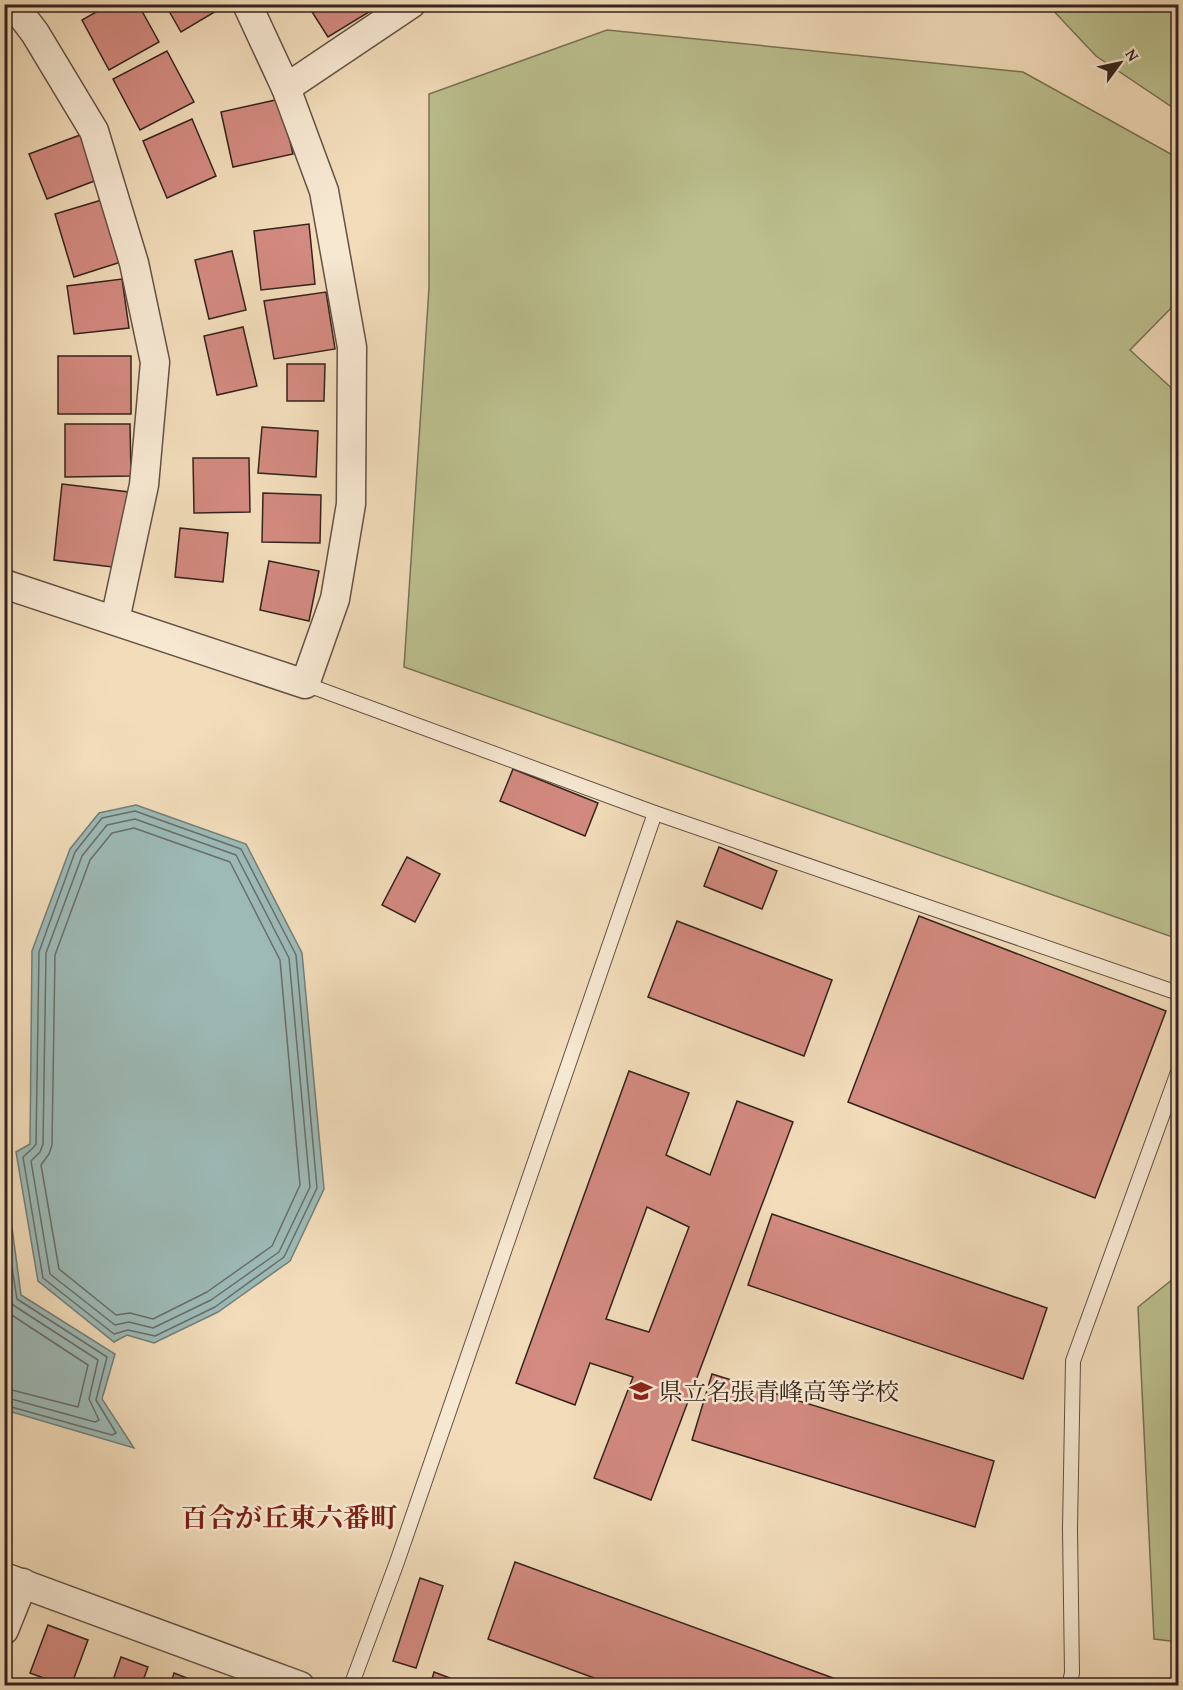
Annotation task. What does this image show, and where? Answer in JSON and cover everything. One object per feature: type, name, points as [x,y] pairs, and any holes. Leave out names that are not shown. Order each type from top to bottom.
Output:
[{"type":"street","points":[[13,4],[35,33],[94,131],[134,263],[155,362],[144,485],[115,620]]},
{"type":"street","points":[[4,584],[305,684],[335,599],[351,504],[352,347],[324,192],[285,88],[246,4]]},
{"type":"street","points":[[285,88],[411,4]]},
{"type":"street","points":[[4,1630],[14,1580],[300,1686]]},
{"type":"lane","points":[[305,684],[655,813],[1179,993]]},
{"type":"lane","points":[[351,1686],[397,1562],[655,813]]},
{"type":"lane","points":[[1069,1686],[1072,1673],[1070,1530],[1073,1361],[1179,1072]]},
{"type":"green space","points":[[1048,5],[1178,5],[1178,111],[1096,56]]},
{"type":"green space","points":[[607,30],[1023,72],[1178,158],[1178,301],[1130,350],[1178,394],[1178,939],[404,667],[429,288],[429,94]]},
{"type":"green space","points":[[1178,1275],[1178,1642],[1154,1639],[1138,1307]]},
{"type":"water","points":[[136,805],[246,844],[302,953],[324,1189],[290,1261],[218,1312],[154,1343],[127,1335],[114,1342],[38,1281],[16,1152],[30,1144],[32,951],[70,849],[99,813]]},
{"type":"water","points":[[5,1175],[21,1295],[115,1354],[102,1399],[134,1448],[5,1410]]},
{"type":"building","points":[[110,4],[138,4],[159,42],[109,70],[82,20]]},
{"type":"building","points":[[165,4],[228,4],[181,32]]},
{"type":"building","points":[[307,4],[382,4],[328,37]]},
{"type":"building","points":[[167,51],[194,102],[140,130],[113,79]]},
{"type":"building","points":[[280,99],[293,154],[233,167],[221,112]]},
{"type":"building","points":[[192,119],[216,176],[167,198],[143,141]]},
{"type":"building","points":[[80,135],[97,180],[47,199],[29,154]]},
{"type":"building","points":[[105,199],[124,261],[74,277],[55,214]]},
{"type":"building","points":[[309,224],[315,284],[261,290],[254,231]]},
{"type":"building","points":[[232,251],[246,310],[209,319],[195,260]]},
{"type":"building","points":[[122,279],[129,328],[74,334],[67,286]]},
{"type":"building","points":[[326,292],[335,349],[274,359],[264,301]]},
{"type":"building","points":[[243,327],[257,386],[217,395],[204,336]]},
{"type":"building","points":[[58,356],[131,356],[131,414],[58,414]]},
{"type":"building","points":[[287,364],[325,364],[324,401],[287,401]]},
{"type":"building","points":[[65,424],[130,424],[131,476],[65,477]]},
{"type":"building","points":[[262,427],[318,431],[316,477],[258,473]]},
{"type":"building","points":[[193,458],[249,458],[250,512],[194,513]]},
{"type":"building","points":[[62,484],[129,492],[121,568],[54,560]]},
{"type":"building","points":[[263,493],[321,495],[320,543],[262,542]]},
{"type":"building","points":[[180,528],[228,533],[223,582],[175,577]]},
{"type":"building","points":[[269,561],[319,571],[309,621],[260,610]]},
{"type":"building","points":[[513,769],[598,803],[585,836],[500,801]]},
{"type":"building","points":[[719,847],[777,871],[762,909],[704,886]]},
{"type":"building","points":[[407,857],[440,874],[415,922],[382,905]]},
{"type":"building","points":[[919,916],[1166,1011],[1095,1198],[848,1102]]},
{"type":"building","points":[[677,921],[832,980],[804,1056],[648,997]]},
{"type":"building","points":[[629,1071],[689,1093],[666,1155],[710,1175],[737,1101],[793,1122],[651,1500],[594,1478],[633,1377],[590,1363],[575,1405],[516,1383]],"holes":[[[647,1207],[689,1227],[649,1332],[606,1319]]]},
{"type":"building","points":[[772,1214],[1047,1308],[1023,1379],[748,1285]]},
{"type":"building","points":[[712,1374],[994,1461],[975,1527],[692,1440]]},
{"type":"building","points":[[515,1562],[855,1686],[616,1686],[488,1639]]},
{"type":"building","points":[[420,1578],[443,1586],[416,1668],[393,1661]]},
{"type":"building","points":[[48,1625],[88,1640],[71,1686],[65,1686],[30,1673]]},
{"type":"building","points":[[121,1657],[148,1667],[141,1686],[111,1686]]},
{"type":"building","points":[[434,1672],[471,1686],[430,1686]]},
{"type":"building","points":[[174,1673],[207,1686],[170,1686]]},
{"type":"place","name":"県立名張青峰高等学校","points":[[641,1391]]},
{"type":"district","name":"百合が丘東六番町","points":[[289,1517]]}]
